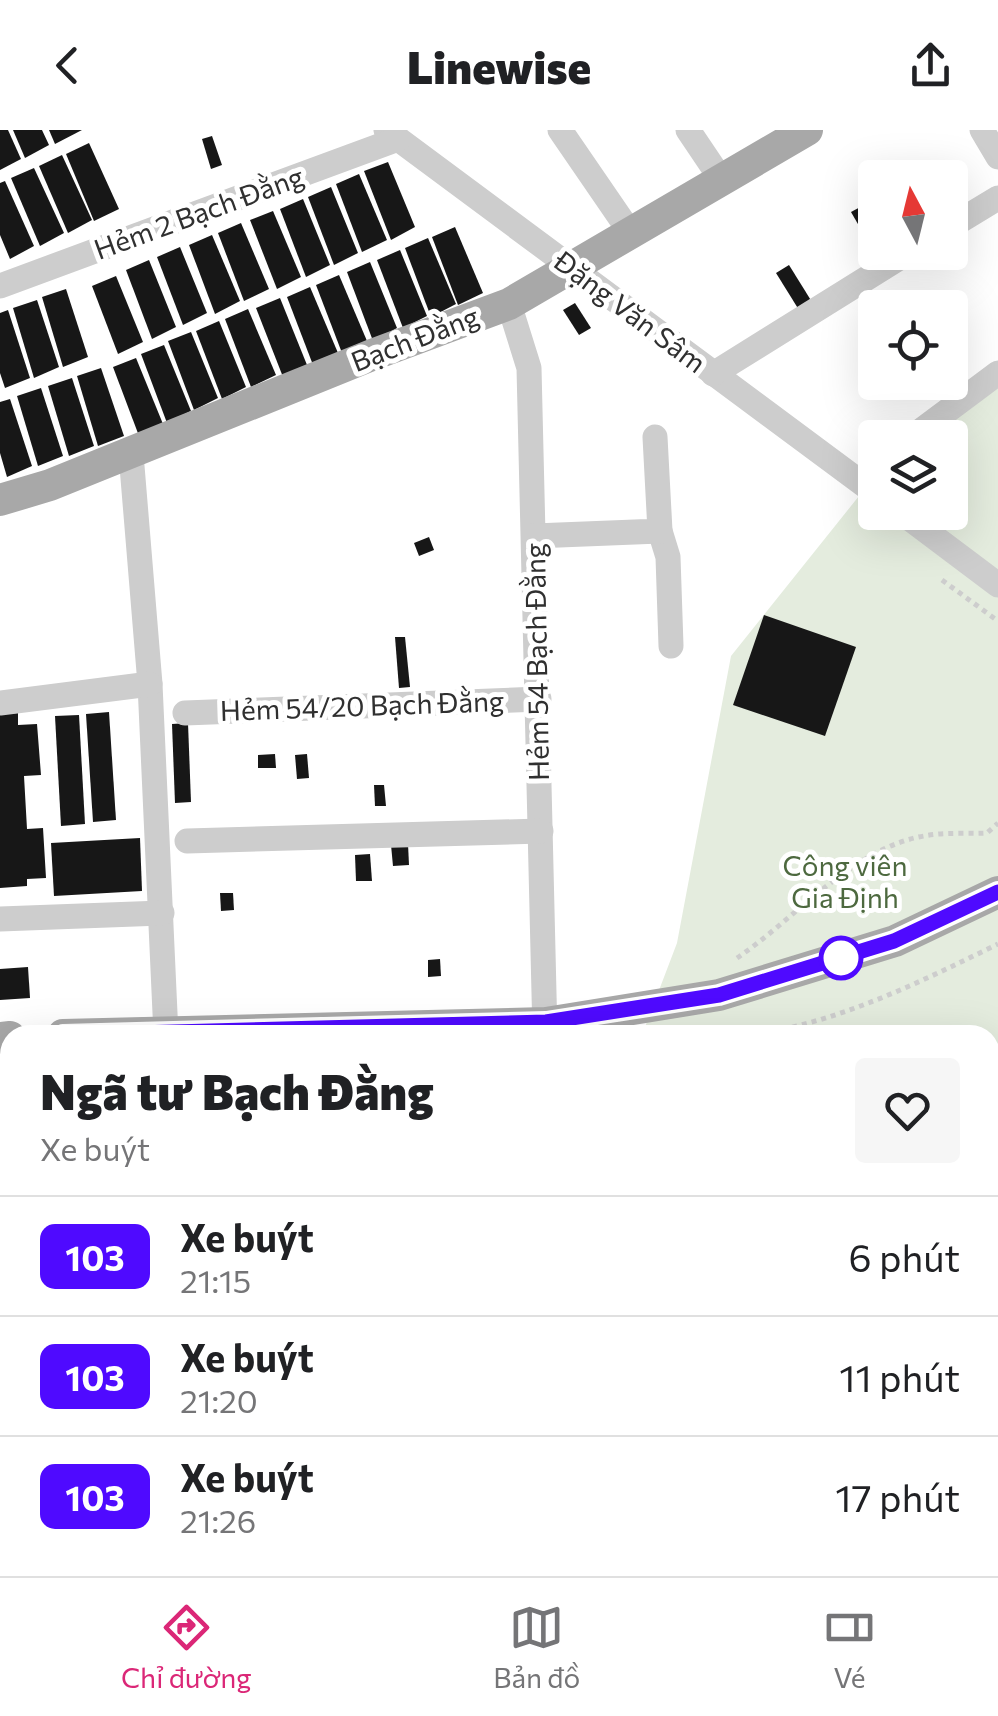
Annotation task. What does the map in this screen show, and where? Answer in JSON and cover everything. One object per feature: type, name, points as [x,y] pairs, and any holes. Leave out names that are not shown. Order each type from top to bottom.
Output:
[{"type":"main road","name":"Bạch Đằng","points":[[0,500],[131,454],[372,354],[509,304],[807,130]]},
{"type":"main road","points":[[565,1025],[719,995],[894,941],[998,892]]},
{"type":"street","points":[[560,130],[630,232]]},
{"type":"street","points":[[688,130],[721,179]]},
{"type":"street","points":[[982,130],[998,158]]},
{"type":"street","name":"Đặng Văn Sâm","points":[[392,135],[713,374],[858,471]]},
{"type":"street","name":"Hẻm 2 Bạch Đằng","points":[[0,286],[392,135]]},
{"type":"street","points":[[968,216],[998,198]]},
{"type":"street","points":[[713,374],[880,270]]},
{"type":"street","name":"Hẻm 54 Bạch Đằng","points":[[509,304],[529,368],[545,1025]]},
{"type":"street","points":[[935,420],[998,373]]},
{"type":"street","points":[[656,437],[660,530],[668,558],[671,646]]},
{"type":"street","points":[[131,454],[150,684],[166,1025]]},
{"type":"street","points":[[534,536],[660,530]]},
{"type":"street","points":[[925,530],[998,586]]},
{"type":"street","points":[[0,703],[150,684]]},
{"type":"street","name":"Hẻm 54/20 Bạch Đằng","points":[[184,712],[539,699]]},
{"type":"street","points":[[188,841],[541,831]]},
{"type":"street","points":[[0,919],[162,913]]},
{"type":"path","points":[[942,580],[998,620]]},
{"type":"path","points":[[729,964],[774,934],[871,854],[924,836],[987,834],[998,823]]},
{"type":"path","points":[[799,1025],[896,995],[998,944]]},
{"type":"green space","name":"Công viên Gia Định","points":[[998,365],[998,1025],[646,1025],[677,943],[731,656],[858,497],[858,530],[968,530],[968,420],[939,420],[961,400],[968,400],[968,393]]},
{"type":"building","points":[[0,130],[8,130],[21,159],[0,170]]},
{"type":"building","points":[[13,130],[42,130],[49,145],[25,158]]},
{"type":"building","points":[[49,130],[82,130],[55,144]]},
{"type":"building","points":[[212,136],[222,165],[211,169],[202,139]]},
{"type":"building","points":[[89,143],[119,209],[94,221],[66,154]]},
{"type":"building","points":[[62,155],[92,220],[68,233],[39,166]]},
{"type":"building","points":[[388,162],[415,227],[391,240],[364,171]]},
{"type":"building","points":[[34,168],[64,233],[40,246],[11,178]]},
{"type":"building","points":[[359,174],[387,240],[362,252],[336,184]]},
{"type":"building","points":[[5,181],[34,246],[10,259],[0,235],[0,183]]},
{"type":"building","points":[[331,187],[358,253],[334,265],[308,197]]},
{"type":"building","points":[[303,199],[330,265],[306,277],[280,209]]},
{"type":"building","points":[[273,211],[301,277],[277,289],[250,220]]},
{"type":"building","points":[[241,223],[269,289],[244,301],[218,233]]},
{"type":"building","points":[[455,227],[483,293],[458,305],[432,237]]},
{"type":"building","points":[[212,235],[240,301],[215,314],[189,245]]},
{"type":"building","points":[[428,238],[456,304],[431,317],[405,248]]},
{"type":"building","points":[[180,247],[207,313],[183,325],[157,257]]},
{"type":"building","points":[[400,250],[427,316],[403,328],[377,260]]},
{"type":"building","points":[[149,260],[176,327],[152,339],[126,270]]},
{"type":"building","points":[[370,262],[397,328],[373,341],[347,272]]},
{"type":"building","points":[[789,265],[812,302],[799,310],[776,273]]},
{"type":"building","points":[[339,275],[367,341],[342,353],[316,285]]},
{"type":"building","points":[[116,276],[143,342],[118,354],[92,286]]},
{"type":"building","points":[[310,287],[338,353],[313,365],[287,297]]},
{"type":"building","points":[[66,289],[88,357],[63,367],[42,297]]},
{"type":"building","points":[[280,298],[307,365],[283,377],[256,308]]},
{"type":"building","points":[[37,300],[59,367],[34,378],[13,308]]},
{"type":"building","points":[[575,303],[591,328],[579,335],[563,310]]},
{"type":"building","points":[[248,309],[276,375],[251,387],[225,319]]},
{"type":"building","points":[[8,310],[30,378],[5,388],[0,373],[0,313]]},
{"type":"building","points":[[219,321],[246,387],[222,399],[196,331]]},
{"type":"building","points":[[191,332],[218,398],[194,410],[168,341]]},
{"type":"building","points":[[164,345],[191,411],[167,423],[141,354]]},
{"type":"building","points":[[136,358],[163,424],[139,436],[113,367]]},
{"type":"building","points":[[101,368],[124,436],[98,446],[77,376]]},
{"type":"building","points":[[72,378],[94,446],[69,456],[48,386]]},
{"type":"building","points":[[41,388],[63,456],[38,466],[17,396]]},
{"type":"building","points":[[10,399],[32,466],[7,477],[0,453],[0,402]]},
{"type":"building","points":[[429,537],[434,550],[419,556],[414,543]]},
{"type":"building","points":[[764,615],[856,647],[825,736],[733,705]]},
{"type":"building","points":[[395,637],[405,637],[410,687],[399,688]]},
{"type":"building","points":[[109,712],[116,820],[93,822],[86,714]]},
{"type":"building","points":[[18,713],[18,725],[37,724],[41,775],[24,776],[27,829],[43,828],[46,878],[27,879],[27,886],[0,888],[0,714]]},
{"type":"building","points":[[79,715],[85,824],[61,826],[55,716]]},
{"type":"building","points":[[188,723],[191,802],[175,803],[172,724]]},
{"type":"building","points":[[275,754],[276,768],[258,768],[258,755]]},
{"type":"building","points":[[307,754],[309,778],[297,779],[295,755]]},
{"type":"building","points":[[374,785],[384,785],[386,806],[375,806]]},
{"type":"building","points":[[140,838],[142,891],[54,896],[51,843]]},
{"type":"building","points":[[408,844],[409,865],[393,866],[391,845]]},
{"type":"building","points":[[370,854],[372,881],[356,881],[355,855]]},
{"type":"building","points":[[220,893],[233,893],[234,910],[221,911]]},
{"type":"building","points":[[440,959],[441,976],[428,977],[428,960]]},
{"type":"building","points":[[28,967],[30,998],[0,1000],[0,969]]},
{"type":"bus line","name":"103","points":[[418,1025],[546,1022],[719,995],[894,941],[998,892]]}]
